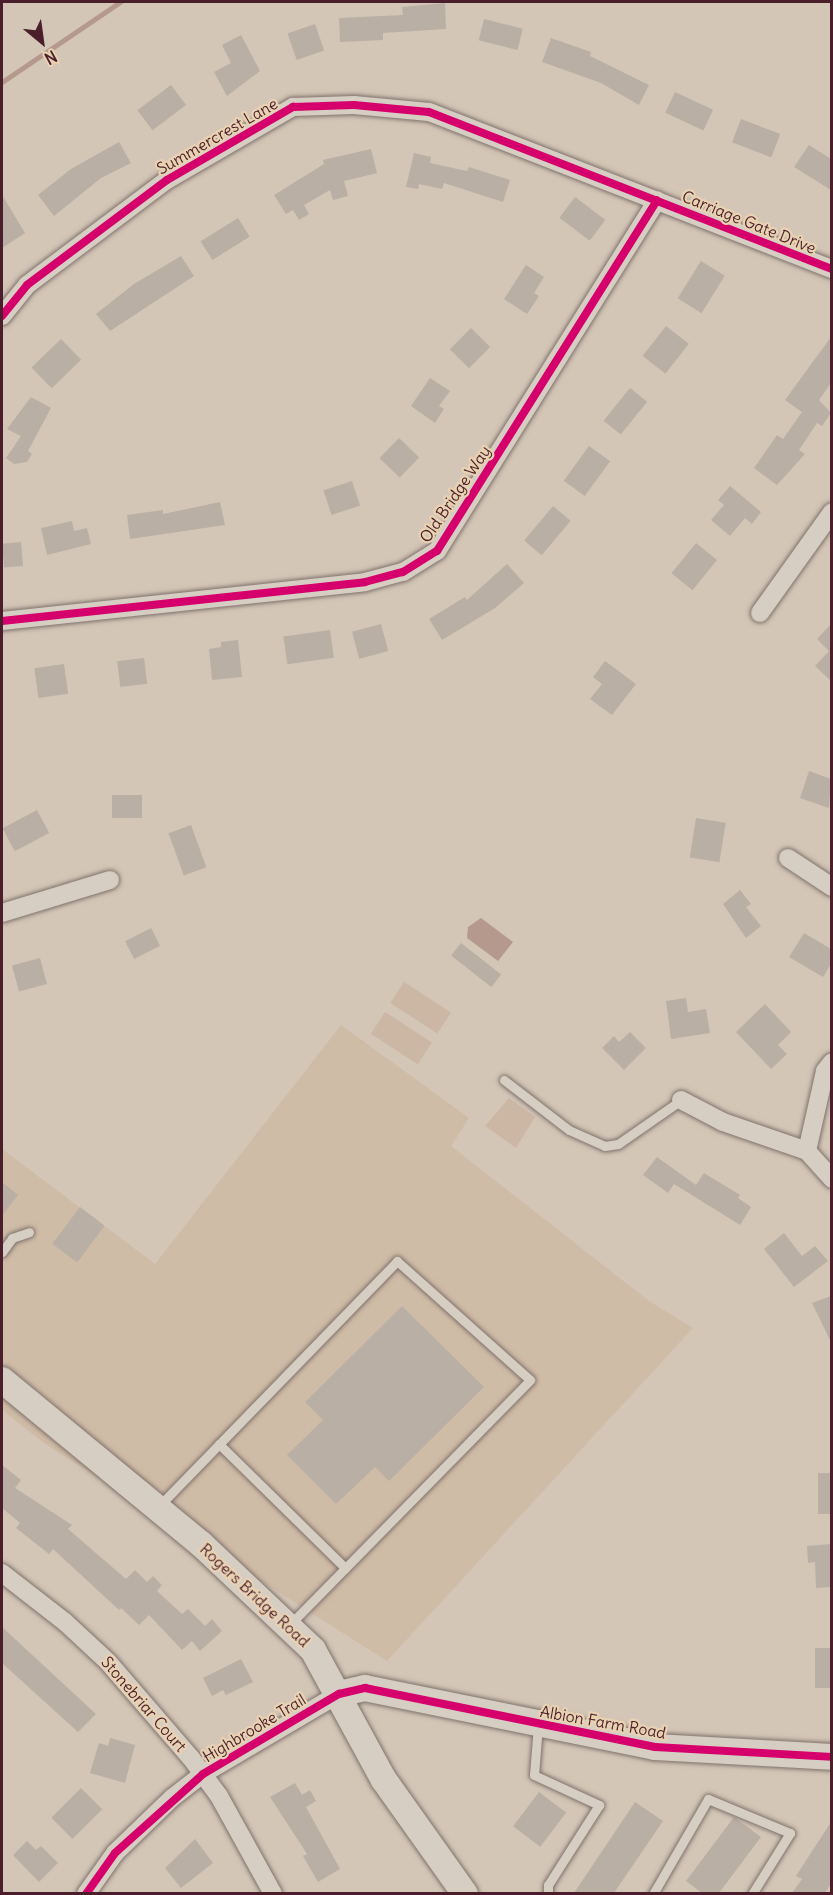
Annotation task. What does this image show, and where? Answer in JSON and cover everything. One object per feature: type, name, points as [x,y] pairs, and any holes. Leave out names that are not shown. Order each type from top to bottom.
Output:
[{"type":"street","name":"Summercrest Lane","points":[[2,316],[27,285],[167,180],[293,107],[354,105],[429,112],[657,200]]},
{"type":"street","name":"Carriage Gate Drive","points":[[657,200],[831,269]]},
{"type":"street","name":"Old Bridge Way","points":[[2,621],[365,582],[403,572],[437,551],[657,200]]},
{"type":"street","points":[[760,613],[831,512]]},
{"type":"street","points":[[788,858],[831,887]]},
{"type":"street","points":[[2,913],[110,880]]},
{"type":"street","points":[[807,1151],[825,1071],[831,1062]]},
{"type":"street","points":[[681,1100],[723,1122],[807,1151],[831,1179]]},
{"type":"street","name":"Rogers Bridge Road","points":[[2,1380],[158,1507],[289,1624],[313,1650],[384,1780],[465,1893]]},
{"type":"street","name":"Stonebriar Court","points":[[2,1573],[65,1622],[108,1662],[203,1774],[273,1893]]},
{"type":"street","name":"Albion Farm Road","points":[[339,1694],[365,1688],[655,1747],[831,1757]]},
{"type":"street","name":"Highbrooke Trail","points":[[86,1893],[116,1853],[203,1774],[339,1694]]},
{"type":"lane","points":[[504,1080],[569,1130],[605,1146],[618,1144],[681,1100]]},
{"type":"lane","points":[[2,1252],[12,1238],[29,1232]]},
{"type":"lane","points":[[158,1507],[397,1261],[530,1380],[289,1624]]},
{"type":"lane","points":[[219,1444],[345,1568]]},
{"type":"lane","points":[[538,1725],[534,1775],[599,1805],[548,1885],[548,1893]]},
{"type":"lane","points":[[653,1893],[708,1799],[790,1833],[752,1893]]},
{"type":"shaded area","points":[[481,918],[513,942],[498,961],[467,938],[468,927]]},
{"type":"shaded area","points":[[404,982],[451,1012],[437,1033],[390,1003]]},
{"type":"shaded area","points":[[385,1012],[432,1042],[418,1064],[371,1034]]},
{"type":"shaded area","points":[[341,1025],[469,1118],[451,1146],[649,1301],[693,1328],[387,1661],[44,1443],[2,1410],[2,1149],[155,1264]]},
{"type":"shaded area","points":[[509,1098],[535,1117],[516,1148],[485,1126]]},
{"type":"building","points":[[445,3],[446,29],[383,33],[383,40],[340,42],[339,18],[403,15],[402,7]]},
{"type":"building","points":[[484,19],[523,29],[517,50],[479,40]]},
{"type":"building","points":[[315,24],[324,50],[297,60],[288,33]]},
{"type":"building","points":[[241,35],[260,71],[227,96],[214,72],[231,63],[222,45]]},
{"type":"building","points":[[551,38],[591,52],[590,56],[649,85],[639,105],[601,83],[542,62]]},
{"type":"building","points":[[171,85],[186,105],[153,130],[137,110]]},
{"type":"building","points":[[675,92],[713,110],[703,131],[665,113]]},
{"type":"building","points":[[741,119],[780,134],[771,157],[732,142]]},
{"type":"building","points":[[119,142],[131,163],[101,178],[54,216],[38,195],[71,169]]},
{"type":"building","points":[[809,145],[831,159],[831,190],[794,167]]},
{"type":"building","points":[[371,149],[377,173],[344,181],[348,196],[333,200],[330,190],[304,205],[309,214],[299,220],[293,210],[286,214],[274,195],[324,164],[323,160]]},
{"type":"building","points":[[414,153],[431,157],[430,163],[467,171],[469,167],[510,180],[503,202],[444,183],[442,189],[419,184],[418,189],[406,187]]},
{"type":"building","points":[[2,195],[25,233],[2,248]]},
{"type":"building","points":[[575,197],[605,220],[590,241],[559,218]]},
{"type":"building","points":[[238,218],[250,237],[212,260],[201,241]]},
{"type":"building","points":[[181,256],[194,276],[110,331],[96,314],[134,284]]},
{"type":"building","points":[[701,261],[725,276],[701,313],[678,298]]},
{"type":"building","points":[[526,265],[544,277],[534,293],[539,296],[527,314],[504,299]]},
{"type":"building","points":[[666,326],[689,344],[665,374],[643,356]]},
{"type":"building","points":[[471,328],[490,347],[469,368],[450,349]]},
{"type":"building","points":[[831,337],[831,383],[819,400],[831,413],[822,426],[817,423],[799,450],[805,454],[777,485],[754,468],[777,435],[783,439],[802,412],[785,400]]},
{"type":"building","points":[[61,339],[81,360],[52,388],[32,367]]},
{"type":"building","points":[[430,378],[450,391],[439,406],[444,409],[435,423],[411,406]]},
{"type":"building","points":[[630,388],[647,402],[621,434],[604,421]]},
{"type":"building","points":[[31,397],[51,408],[28,451],[32,454],[27,462],[14,464],[6,458],[21,436],[7,429]]},
{"type":"building","points":[[399,438],[419,457],[400,478],[380,458]]},
{"type":"building","points":[[589,446],[610,461],[585,496],[564,481]]},
{"type":"building","points":[[352,481],[360,506],[332,515],[323,490]]},
{"type":"building","points":[[730,486],[761,512],[752,524],[745,518],[730,536],[711,520],[724,505],[718,500]]},
{"type":"building","points":[[220,502],[225,525],[130,539],[127,515],[163,510],[163,514]]},
{"type":"building","points":[[553,506],[571,521],[542,555],[524,540]]},
{"type":"building","points":[[72,521],[74,531],[87,528],[91,544],[47,555],[41,528]]},
{"type":"building","points":[[21,542],[23,566],[4,568],[2,544]]},
{"type":"building","points":[[696,543],[717,560],[692,590],[671,573]]},
{"type":"building","points":[[507,564],[524,583],[495,608],[442,640],[429,619],[465,597],[467,600]]},
{"type":"building","points":[[381,624],[388,651],[359,659],[352,632]]},
{"type":"building","points":[[831,624],[831,681],[815,666],[829,651],[817,639]]},
{"type":"building","points":[[330,630],[334,658],[287,664],[283,637]]},
{"type":"building","points":[[238,640],[242,677],[212,680],[209,649],[221,647],[221,642]]},
{"type":"building","points":[[144,658],[147,684],[120,687],[117,661]]},
{"type":"building","points":[[605,661],[636,684],[612,715],[590,699],[602,684],[593,677]]},
{"type":"building","points":[[64,664],[68,694],[38,698],[34,668]]},
{"type":"building","points":[[809,771],[831,779],[829,808],[800,798]]},
{"type":"building","points":[[112,795],[142,795],[142,818],[112,818]]},
{"type":"building","points":[[37,810],[49,833],[15,851],[3,828]]},
{"type":"building","points":[[696,818],[726,823],[719,862],[690,858]]},
{"type":"building","points":[[191,825],[206,867],[184,875],[168,833]]},
{"type":"building","points":[[740,890],[751,904],[746,907],[761,926],[746,938],[723,904]]},
{"type":"building","points":[[151,928],[160,946],[134,959],[125,941]]},
{"type":"building","points":[[804,933],[831,949],[831,964],[823,977],[789,957]]},
{"type":"building","points":[[461,943],[501,974],[491,987],[451,956]]},
{"type":"building","points":[[40,958],[47,984],[19,992],[12,966]]},
{"type":"building","points":[[686,998],[688,1012],[706,1009],[710,1033],[671,1039],[666,1001]]},
{"type":"building","points":[[765,1004],[791,1032],[778,1045],[787,1054],[771,1069],[736,1032]]},
{"type":"building","points":[[630,1032],[646,1048],[624,1070],[602,1048],[614,1036],[619,1042]]},
{"type":"building","points":[[657,1157],[696,1185],[704,1173],[740,1195],[738,1198],[751,1207],[740,1225],[674,1184],[668,1193],[643,1175]]},
{"type":"building","points":[[2,1182],[18,1195],[2,1216]]},
{"type":"building","points":[[80,1207],[105,1226],[77,1262],[52,1244]]},
{"type":"building","points":[[784,1233],[802,1256],[815,1246],[828,1261],[794,1287],[764,1249]]},
{"type":"building","points":[[831,1296],[831,1340],[830,1340],[812,1303]]},
{"type":"building","points":[[402,1306],[484,1387],[389,1481],[375,1467],[336,1504],[287,1455],[323,1420],[305,1402]]},
{"type":"building","points":[[2,1465],[21,1480],[15,1488],[72,1525],[68,1529],[126,1579],[135,1570],[147,1582],[153,1576],[162,1585],[157,1591],[182,1614],[188,1609],[205,1626],[212,1619],[222,1631],[200,1651],[192,1641],[182,1650],[149,1615],[139,1625],[121,1608],[119,1610],[53,1549],[49,1554],[16,1528],[20,1523],[2,1508]]},
{"type":"building","points":[[818,1473],[831,1473],[831,1514],[818,1514]]},
{"type":"building","points":[[831,1544],[831,1587],[816,1588],[815,1562],[808,1563],[807,1546]]},
{"type":"building","points":[[2,1627],[96,1714],[78,1732],[2,1663]]},
{"type":"building","points":[[815,1648],[831,1648],[831,1688],[815,1688]]},
{"type":"building","points":[[241,1659],[253,1682],[226,1695],[223,1690],[212,1696],[203,1678]]},
{"type":"building","points":[[110,1738],[135,1745],[125,1783],[90,1773],[99,1743],[108,1746]]},
{"type":"building","points":[[295,1783],[302,1795],[310,1790],[316,1801],[306,1807],[340,1869],[318,1882],[303,1856],[307,1854],[270,1797]]},
{"type":"building","points":[[81,1788],[102,1809],[73,1839],[51,1818]]},
{"type":"building","points":[[539,1792],[566,1812],[540,1847],[513,1826]]},
{"type":"building","points":[[635,1802],[663,1821],[614,1893],[574,1893]]},
{"type":"building","points":[[734,1817],[761,1837],[719,1893],[702,1893],[686,1881]]},
{"type":"building","points":[[831,1822],[831,1884],[825,1893],[792,1893],[802,1879],[796,1876]]},
{"type":"building","points":[[195,1839],[213,1863],[181,1888],[165,1868]]},
{"type":"building","points":[[27,1841],[36,1850],[41,1846],[58,1863],[39,1882],[13,1855]]},
{"type":"waterway","points":[[2,82],[120,2]]},
{"type":"cycle path","points":[[2,316],[27,285],[167,180],[293,107],[354,105],[429,112],[832,269]]},
{"type":"cycle path","points":[[2,621],[365,582],[403,572],[437,551],[657,200]]},
{"type":"cycle path","points":[[86,1894],[115,1853],[203,1774],[339,1694],[365,1688],[655,1747],[832,1757]]}]
